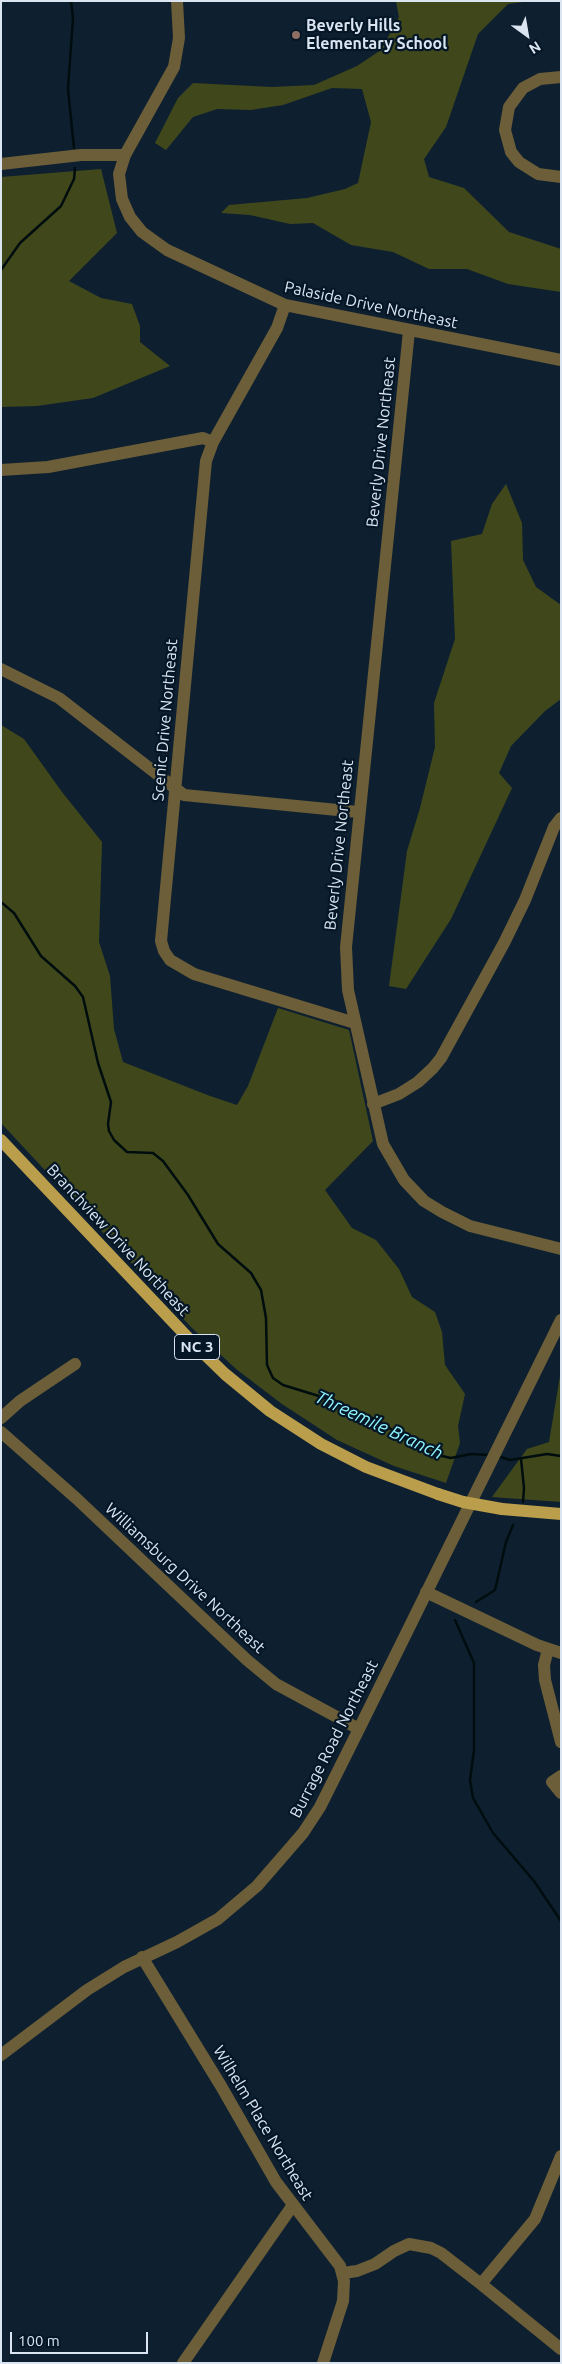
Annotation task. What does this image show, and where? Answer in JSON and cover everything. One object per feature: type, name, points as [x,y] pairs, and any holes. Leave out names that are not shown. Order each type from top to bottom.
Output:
[{"type":"main road","name":"Branchview Drive Northeast","points":[[1,1140],[192,1342],[225,1374],[270,1411],[321,1444],[366,1467],[438,1494],[463,1502],[502,1509],[561,1514]]},
{"type":"street","name":"Palaside Drive Northeast","points":[[177,1],[179,38],[174,67],[125,155],[119,174],[120,191],[130,217],[142,232],[167,250],[285,305],[561,360]]},
{"type":"street","points":[[561,77],[540,79],[523,88],[509,107],[505,130],[507,141],[518,162],[538,174],[561,177]]},
{"type":"street","points":[[1,164],[80,155],[125,155]]},
{"type":"street","name":"Scenic Drive Northeast","points":[[285,305],[277,328],[213,442],[206,461],[161,934],[164,951],[170,960],[194,974],[355,1022]]},
{"type":"street","name":"Beverly Drive Northeast","points":[[409,331],[358,812],[345,964],[355,1022],[383,1144],[388,1156],[404,1180],[424,1201],[470,1226],[561,1249]]},
{"type":"street","points":[[1,470],[48,466],[203,438],[213,442]]},
{"type":"street","points":[[1,669],[60,698],[166,779],[175,789],[192,796],[358,812]]},
{"type":"street","points":[[373,1104],[399,1094],[418,1082],[441,1058],[525,900],[554,827],[561,818]]},
{"type":"street","name":"Burrage Road Northeast","points":[[1,2055],[87,1990],[142,1958],[218,1920],[257,1886],[303,1833],[320,1807],[561,1320]]},
{"type":"street","points":[[1,1418],[20,1401],[75,1364]]},
{"type":"street","name":"Williamsburg Drive Northeast","points":[[1,1432],[78,1500],[268,1678],[307,1703],[359,1729]]},
{"type":"street","points":[[426,1592],[555,1651],[544,1665],[545,1680],[561,1742]]},
{"type":"street","points":[[561,1776],[552,1782],[561,1793]]},
{"type":"street","name":"Wilhelm Place Northeast","points":[[142,1958],[221,2086],[254,2146],[293,2206],[335,2258],[343,2273]]},
{"type":"street","points":[[482,2284],[535,2219],[561,2156]]},
{"type":"street","points":[[183,2363],[293,2206]]},
{"type":"street","points":[[323,2363],[343,2301],[343,2273],[357,2271],[376,2264],[394,2251],[409,2244],[423,2246],[441,2253],[561,2349]]},
{"type":"green space","points":[[396,1],[530,1],[508,4],[478,34],[446,127],[424,159],[429,177],[464,188],[509,232],[561,249],[561,292],[508,284],[467,269],[429,269],[393,252],[351,245],[313,223],[290,224],[250,215],[221,213],[229,205],[307,198],[345,189],[358,183],[371,122],[362,89],[332,88],[283,105],[251,110],[217,109],[193,117],[166,150],[155,143],[178,98],[193,83],[272,87],[314,85],[357,66],[381,50],[399,17]]},
{"type":"green space","points":[[101,169],[117,233],[69,281],[101,298],[132,304],[140,326],[140,342],[170,366],[93,398],[37,406],[1,407],[1,177]]},
{"type":"green space","points":[[506,484],[522,523],[523,560],[536,587],[561,605],[561,699],[545,711],[511,746],[499,773],[512,788],[451,919],[406,989],[389,986],[407,851],[435,747],[434,703],[455,639],[451,541],[482,534],[492,504]]},
{"type":"green space","points":[[1,725],[24,739],[62,792],[102,842],[99,942],[110,976],[114,1029],[123,1062],[237,1105],[248,1086],[278,1008],[349,1030],[373,1141],[325,1190],[352,1228],[376,1240],[399,1269],[412,1297],[435,1312],[442,1332],[445,1365],[465,1394],[458,1426],[460,1443],[446,1483],[394,1466],[337,1440],[282,1404],[236,1369],[191,1327],[1,1123]]},
{"type":"green space","points":[[561,1370],[561,1502],[492,1497],[527,1449],[549,1442]]},
{"type":"waterway","points":[[71,1],[73,18],[68,89],[74,148]]},
{"type":"waterway","points":[[1,270],[20,243],[61,206],[74,179],[75,168]]},
{"type":"waterway","name":"Threemile Branch","points":[[1,902],[14,913],[41,956],[75,986],[83,997],[98,1063],[111,1102],[108,1124],[109,1131],[114,1140],[127,1152],[153,1153],[163,1161],[188,1195],[218,1244],[251,1273],[261,1290],[266,1318],[267,1365],[273,1378],[283,1385],[335,1401],[374,1419],[433,1454],[451,1458],[471,1454],[489,1455]]},
{"type":"waterway","name":"Threemile Branch","points":[[497,1456],[510,1460],[547,1454],[561,1456]]},
{"type":"waterway","points":[[521,1459],[524,1488],[523,1502]]},
{"type":"waterway","points":[[476,1602],[495,1590],[506,1542],[513,1525]]},
{"type":"waterway","points":[[455,1620],[474,1663],[474,1750],[470,1780],[473,1798],[493,1833],[534,1881],[561,1921]]},
{"type":"place","name":"Beverly Hills Elementary School","points":[[296,35]]}]
